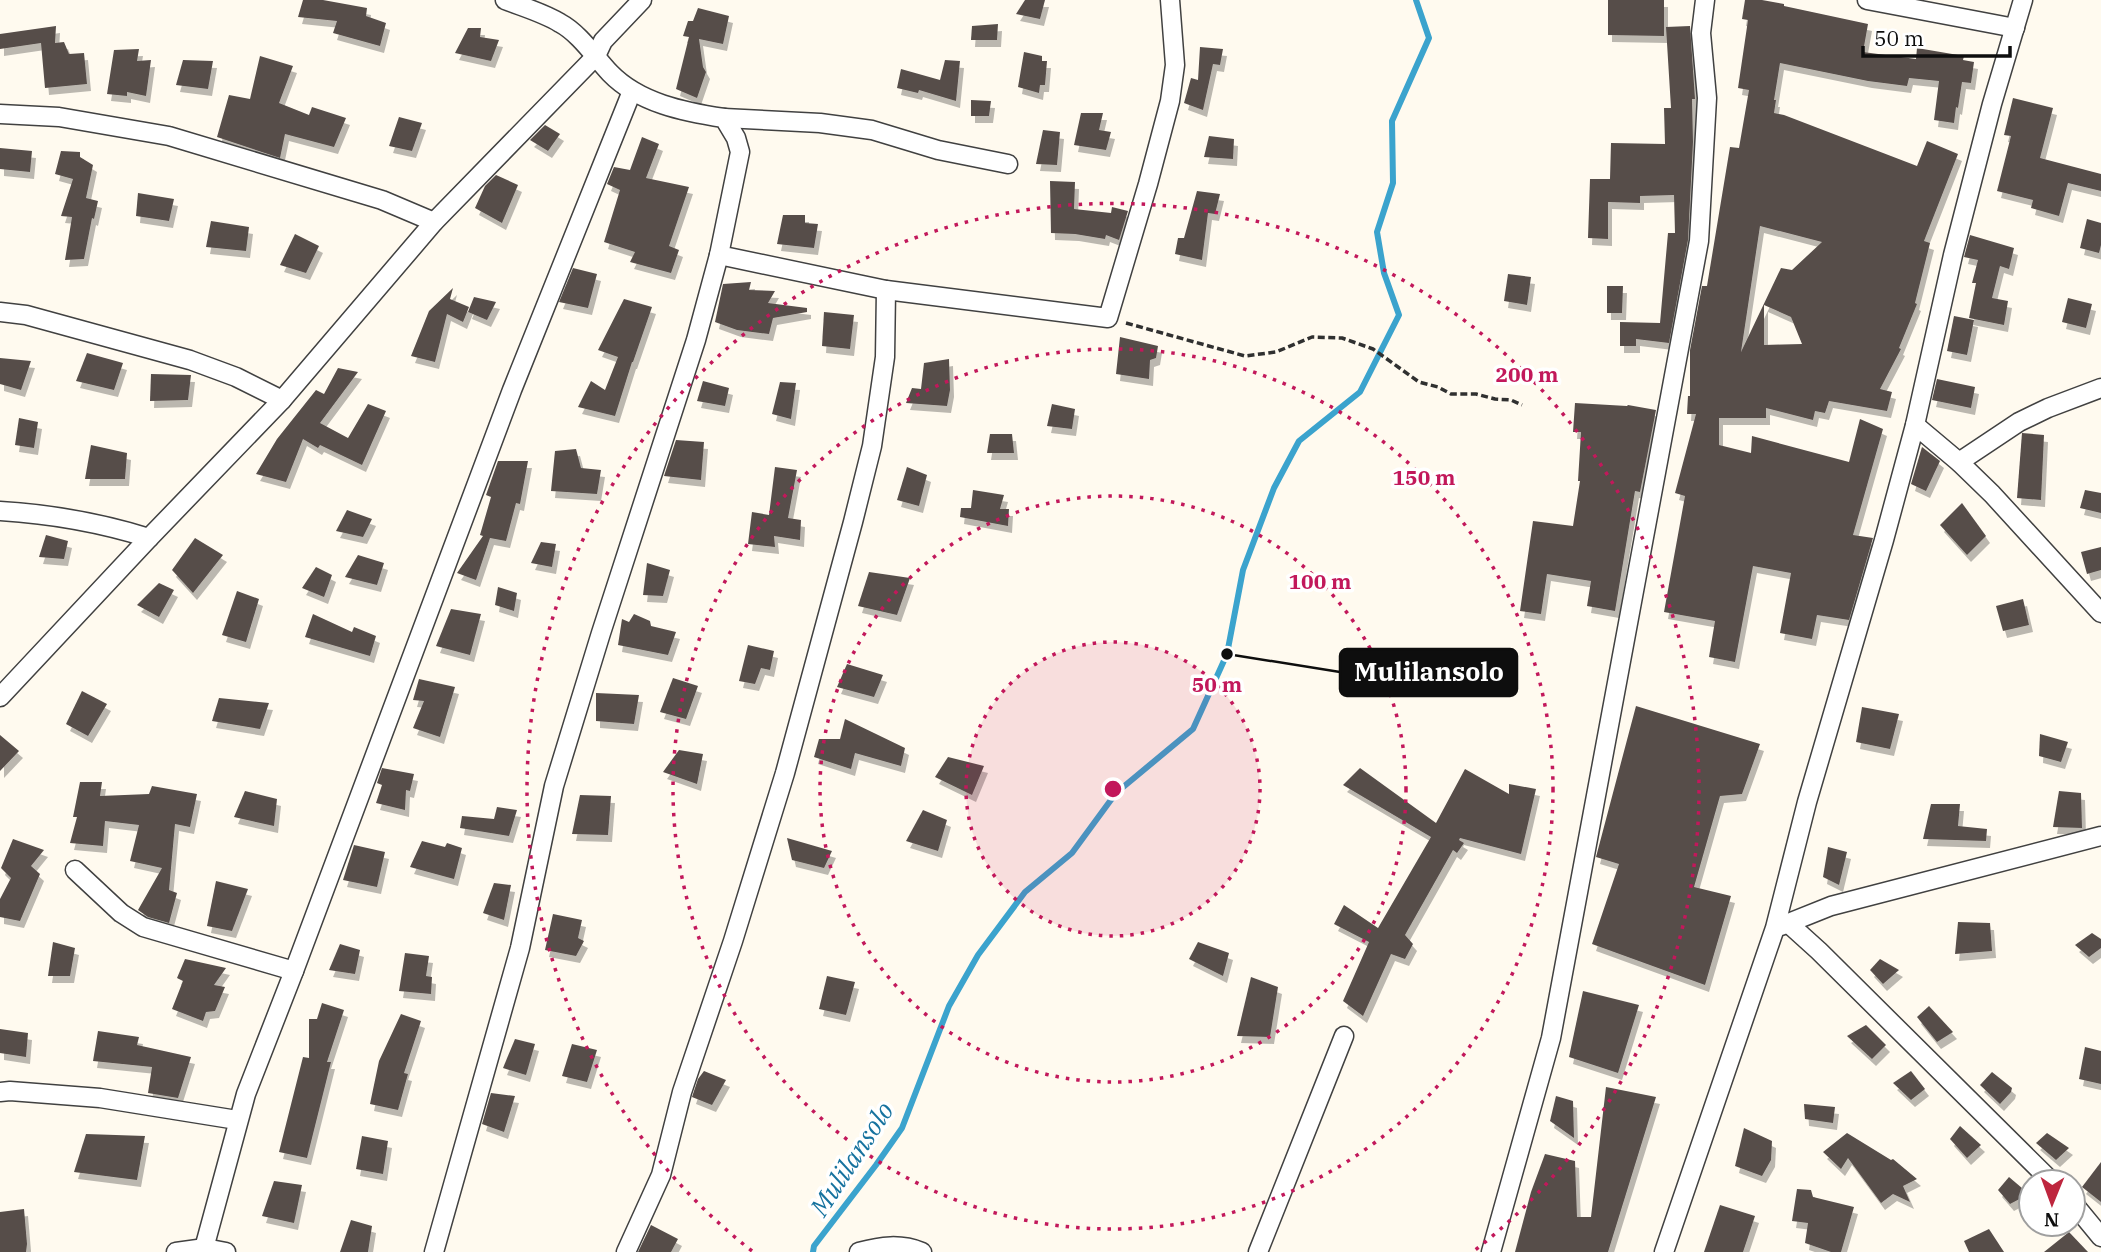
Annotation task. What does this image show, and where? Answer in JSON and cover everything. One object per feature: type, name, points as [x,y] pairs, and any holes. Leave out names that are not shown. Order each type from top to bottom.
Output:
[{"type":"street","points":[[505,0],[562,23],[632,92],[692,113],[872,130],[938,150],[1008,164]]},
{"type":"street","points":[[0,697],[282,400],[434,222],[596,56],[603,41],[642,0]]},
{"type":"street","points":[[719,256],[886,290],[1108,318],[1170,102],[1175,65],[1170,0]]},
{"type":"street","points":[[1491,1252],[1550,1038],[1699,241],[1707,98],[1701,33],[1705,0]]},
{"type":"street","points":[[1867,0],[2014,28]]},
{"type":"street","points":[[1664,1252],[1782,925],[1807,802],[1915,425],[1953,255],[2023,0]]},
{"type":"street","points":[[204,1250],[246,1094],[512,390],[632,92]]},
{"type":"street","points":[[0,114],[59,117],[169,136],[382,200],[434,222]]},
{"type":"street","points":[[434,1252],[520,947],[554,786],[696,340],[719,256],[740,152],[736,138],[724,118]]},
{"type":"street","points":[[626,1252],[661,1175],[682,1092],[733,941],[785,773],[872,446],[886,357],[886,290]]},
{"type":"street","points":[[0,312],[26,315],[190,360],[236,377],[282,400]]},
{"type":"street","points":[[1959,462],[2019,422],[2101,388]]},
{"type":"street","points":[[1915,425],[1992,494],[2101,613]]},
{"type":"street","points":[[0,511],[37,513],[121,529],[149,538]]},
{"type":"street","points":[[1782,925],[1832,905],[2101,836]]},
{"type":"street","points":[[75,870],[121,913],[143,927],[294,971]]},
{"type":"street","points":[[1782,925],[1819,951],[2038,1168]]},
{"type":"street","points":[[1258,1252],[1344,1036]]},
{"type":"street","points":[[0,1092],[100,1098],[237,1120]]},
{"type":"street","points":[[2087,1220],[2101,1237]]},
{"type":"street","points":[[859,1252],[887,1245],[911,1247],[922,1252]]},
{"type":"street","points":[[176,1252],[226,1252]]},
{"type":"path","points":[[1108,318],[1245,356],[1276,352],[1312,337],[1342,338],[1373,349],[1419,382],[1451,394],[1476,394],[1495,400],[1511,400],[1522,405]]},
{"type":"building","points":[[303,0],[323,0],[367,8],[366,16],[386,23],[380,46],[333,33],[337,21],[298,17]]},
{"type":"building","points":[[1025,0],[1045,0],[1040,19],[1016,14]]},
{"type":"building","points":[[1608,0],[1664,0],[1664,36],[1608,35]]},
{"type":"building","points":[[1745,0],[1784,4],[1868,24],[1863,52],[1916,59],[1917,48],[1964,56],[1963,60],[1974,62],[1971,83],[1962,82],[1954,123],[1934,120],[1939,81],[1909,78],[1907,86],[1780,63],[1774,113],[1917,166],[1927,141],[1958,154],[1924,241],[1930,243],[1915,303],[1917,304],[1899,348],[1901,349],[1880,389],[1892,392],[1887,411],[1829,401],[1825,413],[1815,411],[1813,420],[1766,408],[1766,418],[1719,418],[1719,445],[1751,453],[1752,436],[1849,462],[1860,419],[1883,429],[1853,535],[1873,538],[1849,620],[1817,615],[1812,639],[1780,633],[1791,573],[1753,566],[1735,662],[1709,657],[1715,621],[1664,612],[1685,496],[1675,493],[1696,414],[1687,414],[1690,396],[1690,350],[1702,286],[1707,286],[1730,147],[1739,148],[1749,90],[1738,88],[1748,20],[1742,19]],"holes":[[[1760,226],[1822,242],[1792,270],[1781,268],[1741,352]],[[1764,305],[1791,317],[1802,344],[1764,345]]]},
{"type":"building","points":[[698,8],[729,16],[723,44],[699,39],[706,72],[697,98],[676,89],[689,37],[683,36],[688,21],[693,21]]},
{"type":"building","points":[[998,24],[997,40],[971,40],[972,26]]},
{"type":"building","points":[[56,26],[55,43],[64,42],[69,54],[84,53],[87,84],[45,88],[41,43],[0,49],[0,34]]},
{"type":"building","points":[[1690,26],[1695,99],[1692,99],[1693,142],[1688,240],[1669,343],[1636,339],[1636,346],[1620,346],[1620,322],[1660,323],[1668,233],[1675,233],[1674,195],[1640,196],[1640,203],[1608,202],[1608,239],[1588,238],[1590,179],[1610,179],[1611,143],[1665,144],[1664,108],[1671,108],[1666,27]]},
{"type":"building","points":[[468,28],[481,28],[480,37],[499,40],[491,61],[455,53]]},
{"type":"building","points":[[1200,47],[1223,49],[1220,65],[1213,64],[1203,110],[1184,103],[1191,78],[1198,80]]},
{"type":"building","points":[[139,49],[137,61],[151,60],[146,96],[127,92],[127,96],[107,94],[114,50]]},
{"type":"building","points":[[1024,52],[1042,56],[1042,61],[1047,61],[1045,85],[1040,85],[1039,93],[1018,87]]},
{"type":"building","points":[[260,56],[293,66],[279,103],[309,115],[312,107],[346,118],[334,147],[285,134],[280,158],[217,137],[229,95],[250,99]]},
{"type":"building","points":[[183,60],[213,61],[208,89],[176,85]]},
{"type":"building","points":[[945,60],[960,61],[956,101],[919,90],[918,93],[897,88],[901,69],[940,80]]},
{"type":"building","points":[[2013,98],[2053,108],[2040,158],[2101,174],[2101,191],[2068,183],[2059,216],[2031,208],[2033,200],[1997,191],[2011,136],[2004,135]]},
{"type":"building","points":[[971,100],[991,101],[989,116],[971,116]]},
{"type":"building","points":[[1081,113],[1103,113],[1099,130],[1111,132],[1106,150],[1074,145]]},
{"type":"building","points":[[399,117],[422,123],[412,151],[389,146]]},
{"type":"building","points":[[545,125],[560,134],[548,151],[530,140]]},
{"type":"building","points":[[1043,130],[1060,132],[1057,165],[1036,164]]},
{"type":"building","points":[[1209,136],[1234,139],[1233,159],[1204,157]]},
{"type":"building","points":[[642,137],[659,144],[646,178],[689,187],[669,246],[679,250],[671,273],[630,262],[635,252],[604,242],[620,190],[607,184],[614,167],[630,170]]},
{"type":"building","points":[[0,148],[32,151],[30,172],[0,169]]},
{"type":"building","points":[[61,151],[80,152],[80,157],[93,165],[86,198],[98,201],[84,259],[65,260],[72,217],[61,216],[73,179],[55,174]]},
{"type":"building","points":[[496,175],[518,185],[502,223],[475,208],[485,186]]},
{"type":"building","points":[[1050,181],[1075,182],[1074,209],[1111,213],[1112,207],[1128,211],[1119,240],[1106,235],[1105,239],[1051,233]]},
{"type":"building","points":[[1197,191],[1220,194],[1215,214],[1208,213],[1202,260],[1175,254],[1178,238],[1184,238]]},
{"type":"building","points":[[138,193],[174,199],[169,221],[136,216]]},
{"type":"building","points":[[783,215],[805,215],[805,223],[818,224],[814,248],[777,244]]},
{"type":"building","points":[[2087,219],[2101,223],[2099,253],[2080,248]]},
{"type":"building","points":[[211,221],[249,227],[246,251],[206,247]]},
{"type":"building","points":[[295,234],[319,246],[306,273],[280,265]]},
{"type":"building","points":[[1970,235],[2014,248],[2009,269],[2000,266],[1992,298],[2008,301],[2004,325],[1969,318],[1976,283],[1972,283],[1978,260],[1964,257]]},
{"type":"building","points":[[573,268],[597,274],[588,308],[559,302]]},
{"type":"building","points":[[1508,274],[1531,277],[1527,305],[1504,301]]},
{"type":"building","points":[[751,282],[749,290],[775,291],[768,303],[807,308],[807,312],[773,318],[769,334],[737,330],[715,322],[723,284]]},
{"type":"building","points":[[1607,286],[1623,286],[1622,313],[1607,313]]},
{"type":"building","points":[[453,288],[450,299],[469,307],[463,322],[447,314],[435,362],[411,356],[429,311]]},
{"type":"building","points":[[474,297],[496,302],[487,320],[468,312]]},
{"type":"building","points":[[2068,298],[2092,304],[2086,328],[2062,322]]},
{"type":"building","points":[[624,299],[652,307],[615,416],[578,407],[591,381],[605,390],[618,357],[598,350]]},
{"type":"building","points":[[824,312],[854,315],[850,349],[822,346]]},
{"type":"building","points":[[1954,316],[1974,320],[1967,355],[1947,351]]},
{"type":"building","points":[[1120,337],[1158,346],[1156,358],[1150,360],[1149,379],[1116,374]]},
{"type":"building","points":[[87,353],[123,363],[114,390],[76,381]]},
{"type":"building","points":[[0,358],[31,361],[21,390],[0,384]]},
{"type":"building","points":[[949,359],[950,390],[947,406],[906,403],[912,388],[921,389],[924,363]]},
{"type":"building","points":[[338,368],[358,372],[320,423],[348,438],[368,404],[386,411],[362,465],[320,445],[318,448],[303,439],[286,482],[256,474],[277,439],[316,390],[324,394]]},
{"type":"building","points":[[151,374],[191,375],[188,400],[150,401]]},
{"type":"building","points":[[1937,379],[1975,387],[1971,408],[1932,400]]},
{"type":"building","points":[[703,381],[729,388],[725,406],[697,401]]},
{"type":"building","points":[[780,382],[796,383],[791,419],[772,414]]},
{"type":"building","points":[[1575,403],[1628,405],[1656,410],[1640,492],[1635,491],[1615,611],[1587,606],[1591,581],[1547,574],[1541,614],[1520,611],[1533,521],[1573,526],[1580,481],[1581,432],[1573,432]]},
{"type":"building","points":[[1052,404],[1075,409],[1072,429],[1047,426]]},
{"type":"building","points":[[19,418],[38,422],[34,448],[15,445]]},
{"type":"building","points":[[2022,433],[2044,435],[2041,500],[2017,498]]},
{"type":"building","points":[[990,434],[1012,434],[1014,453],[987,453]]},
{"type":"building","points":[[676,440],[704,442],[701,480],[664,476]]},
{"type":"building","points":[[91,445],[127,453],[125,479],[85,479]]},
{"type":"building","points":[[1922,447],[1940,461],[1926,491],[1911,484]]},
{"type":"building","points":[[576,449],[581,468],[601,470],[597,494],[551,491],[555,451]]},
{"type":"building","points":[[498,461],[528,461],[520,504],[516,503],[506,541],[490,538],[476,580],[457,573],[483,536],[480,535],[491,497],[486,495]]},
{"type":"building","points":[[775,467],[797,470],[788,518],[801,520],[800,540],[774,536],[775,547],[748,544],[752,512],[769,515]]},
{"type":"building","points":[[907,467],[927,475],[919,506],[897,500]]},
{"type":"building","points":[[973,490],[1004,495],[1000,509],[1009,509],[1008,526],[960,517],[961,508],[971,508]]},
{"type":"building","points":[[2085,490],[2101,493],[2101,513],[2080,508]]},
{"type":"building","points":[[1962,503],[1986,536],[1967,555],[1940,525]]},
{"type":"building","points":[[347,510],[372,519],[363,537],[336,531]]},
{"type":"building","points":[[46,535],[68,541],[64,559],[39,557]]},
{"type":"building","points":[[195,538],[223,555],[193,593],[172,570]]},
{"type":"building","points":[[541,542],[556,544],[552,567],[531,563]]},
{"type":"building","points":[[2101,547],[2101,570],[2087,574],[2081,552]]},
{"type":"building","points":[[358,555],[384,563],[377,585],[345,577]]},
{"type":"building","points":[[647,563],[670,570],[663,596],[643,595]]},
{"type":"building","points":[[316,567],[332,575],[324,597],[302,588]]},
{"type":"building","points":[[869,572],[910,578],[897,615],[858,606]]},
{"type":"building","points":[[159,583],[174,590],[159,617],[137,605]]},
{"type":"building","points":[[498,587],[517,593],[514,611],[495,605]]},
{"type":"building","points":[[237,591],[259,599],[246,642],[222,635]]},
{"type":"building","points":[[2023,599],[2029,625],[2003,631],[1996,606]]},
{"type":"building","points":[[451,609],[481,614],[470,655],[436,646]]},
{"type":"building","points":[[313,614],[352,632],[354,627],[376,636],[370,656],[305,637]]},
{"type":"building","points":[[634,614],[650,621],[651,626],[676,632],[668,655],[618,645],[622,619],[629,622]]},
{"type":"building","points":[[748,645],[774,651],[770,670],[761,668],[755,684],[739,681]]},
{"type":"building","points":[[847,664],[883,675],[874,697],[837,687]]},
{"type":"building","points":[[673,678],[698,686],[686,719],[660,712]]},
{"type":"building","points":[[419,679],[455,687],[440,737],[413,728],[424,701],[413,700]]},
{"type":"building","points":[[82,691],[107,704],[88,736],[66,724]]},
{"type":"building","points":[[596,693],[639,695],[634,724],[596,721]]},
{"type":"building","points":[[219,698],[269,703],[260,729],[212,721]]},
{"type":"building","points":[[1636,706],[1760,744],[1742,794],[1720,796],[1694,887],[1731,896],[1705,985],[1592,944],[1619,864],[1596,857]]},
{"type":"building","points":[[1862,707],[1899,714],[1890,749],[1856,742]]},
{"type":"building","points":[[845,719],[905,748],[901,766],[855,753],[851,769],[814,757],[819,739],[840,739]]},
{"type":"building","points":[[2040,734],[2068,742],[2061,762],[2039,756]]},
{"type":"building","points":[[0,735],[19,751],[0,771]]},
{"type":"building","points":[[679,750],[703,754],[697,784],[663,772]]},
{"type":"building","points":[[948,757],[984,766],[972,795],[935,777]]},
{"type":"building","points":[[382,768],[414,774],[410,791],[406,790],[405,810],[376,803],[382,785],[377,783]]},
{"type":"building","points":[[1360,768],[1436,823],[1465,769],[1509,794],[1509,784],[1536,789],[1521,854],[1460,838],[1464,843],[1457,853],[1453,850],[1405,935],[1413,944],[1405,959],[1391,954],[1363,1016],[1343,1001],[1369,942],[1334,924],[1344,905],[1378,928],[1431,837],[1343,785]]},
{"type":"building","points":[[80,782],[102,782],[100,796],[149,794],[152,786],[197,794],[190,827],[175,824],[169,890],[177,893],[169,923],[148,917],[138,910],[162,868],[130,861],[139,825],[105,821],[103,846],[70,843],[77,817],[73,817]]},
{"type":"building","points":[[245,791],[277,799],[274,826],[234,817]]},
{"type":"building","points":[[2059,791],[2081,793],[2082,828],[2053,827]]},
{"type":"building","points":[[580,795],[611,796],[608,835],[572,834]]},
{"type":"building","points":[[1931,804],[1960,804],[1958,826],[1987,829],[1986,841],[1923,839]]},
{"type":"building","points":[[497,807],[517,810],[509,836],[460,828],[462,816],[494,819]]},
{"type":"building","points":[[923,810],[947,820],[938,851],[906,841]]},
{"type":"building","points":[[787,838],[832,851],[824,868],[792,860]]},
{"type":"building","points":[[13,839],[44,850],[31,866],[40,874],[20,921],[0,917],[0,899],[11,878],[1,868]]},
{"type":"building","points":[[422,841],[445,847],[447,843],[462,848],[454,879],[410,867]]},
{"type":"building","points":[[354,845],[385,852],[377,887],[343,880]]},
{"type":"building","points":[[1828,847],[1847,852],[1839,885],[1823,877]]},
{"type":"building","points":[[216,881],[248,889],[232,931],[207,926]]},
{"type":"building","points":[[494,883],[511,885],[504,920],[483,913]]},
{"type":"building","points":[[553,914],[582,920],[578,938],[584,941],[576,956],[545,950]]},
{"type":"building","points":[[1958,922],[1990,923],[1992,951],[1955,954]]},
{"type":"building","points":[[2092,933],[2101,939],[2101,948],[2089,957],[2075,945]]},
{"type":"building","points":[[53,942],[75,948],[70,976],[48,976]]},
{"type":"building","points":[[1198,942],[1229,953],[1223,976],[1189,959]]},
{"type":"building","points":[[340,944],[360,950],[355,974],[329,970]]},
{"type":"building","points":[[405,953],[429,956],[426,976],[432,977],[431,994],[399,991]]},
{"type":"building","points":[[185,959],[226,968],[214,985],[225,987],[215,1011],[206,1012],[203,1021],[172,1009],[183,981],[177,978]]},
{"type":"building","points":[[1880,959],[1899,970],[1883,984],[1870,970]]},
{"type":"building","points":[[827,976],[855,982],[846,1015],[819,1009]]},
{"type":"building","points":[[1251,977],[1278,987],[1270,1037],[1237,1036]]},
{"type":"building","points":[[1583,991],[1639,1005],[1618,1073],[1569,1057]]},
{"type":"building","points":[[322,1003],[344,1010],[327,1062],[331,1062],[307,1158],[279,1152],[303,1057],[309,1058],[309,1019],[317,1019]]},
{"type":"building","points":[[1929,1006],[1953,1032],[1937,1042],[1917,1017]]},
{"type":"building","points":[[401,1014],[421,1021],[404,1073],[408,1074],[398,1110],[370,1104],[379,1061]]},
{"type":"building","points":[[1866,1025],[1886,1045],[1872,1059],[1847,1036]]},
{"type":"building","points":[[0,1029],[28,1033],[26,1057],[0,1053]]},
{"type":"building","points":[[98,1031],[139,1037],[137,1045],[191,1057],[178,1098],[148,1093],[152,1067],[93,1061]]},
{"type":"building","points":[[515,1039],[535,1044],[526,1075],[503,1068]]},
{"type":"building","points":[[572,1044],[597,1050],[587,1082],[562,1076]]},
{"type":"building","points":[[2085,1047],[2101,1051],[2101,1084],[2079,1079]]},
{"type":"building","points":[[704,1071],[726,1080],[712,1105],[692,1097]]},
{"type":"building","points":[[1911,1071],[1925,1089],[1911,1100],[1893,1083]]},
{"type":"building","points":[[1992,1072],[2012,1088],[2000,1104],[1980,1085]]},
{"type":"building","points":[[1606,1087],[1656,1097],[1608,1252],[1515,1252],[1531,1192],[1545,1154],[1575,1161],[1577,1217],[1591,1217]]},
{"type":"building","points":[[491,1093],[515,1096],[504,1132],[482,1124]]},
{"type":"building","points":[[1556,1096],[1573,1101],[1574,1138],[1550,1121]]},
{"type":"building","points":[[1804,1104],[1835,1107],[1833,1123],[1805,1119]]},
{"type":"building","points":[[1960,1126],[1981,1145],[1967,1158],[1950,1139]]},
{"type":"building","points":[[1744,1128],[1772,1141],[1771,1160],[1762,1176],[1735,1166]]},
{"type":"building","points":[[1847,1133],[1893,1159],[1917,1179],[1903,1186],[1910,1202],[1893,1194],[1881,1203],[1848,1158],[1841,1169],[1823,1152]]},
{"type":"building","points":[[2047,1133],[2069,1148],[2056,1160],[2036,1143]]},
{"type":"building","points":[[86,1134],[145,1136],[137,1180],[74,1172]]},
{"type":"building","points":[[362,1136],[388,1141],[383,1174],[356,1169]]},
{"type":"building","points":[[2101,1162],[2101,1202],[2087,1191],[2087,1180]]},
{"type":"building","points":[[2009,1177],[2017,1184],[2017,1200],[2010,1204],[1998,1190]]},
{"type":"building","points":[[274,1181],[302,1185],[294,1223],[262,1216]]},
{"type":"building","points":[[1797,1189],[1811,1190],[1813,1197],[1854,1207],[1841,1252],[1831,1252],[1805,1243],[1808,1223],[1792,1221]]},
{"type":"building","points":[[1720,1205],[1755,1216],[1743,1252],[1704,1252]]},
{"type":"building","points":[[24,1209],[26,1252],[0,1252],[0,1212]]},
{"type":"building","points":[[351,1220],[372,1226],[368,1252],[340,1252]]},
{"type":"building","points":[[651,1225],[678,1239],[671,1252],[638,1252]]},
{"type":"building","points":[[1989,1229],[2004,1252],[1969,1252],[1964,1241]]},
{"type":"building","points":[[2062,1238],[2075,1238],[2088,1252],[2044,1252]]},
{"type":"waterway","name":"Mulilansolo","points":[[813,1252],[814,1246],[902,1128],[949,1006],[978,955],[1025,892],[1072,853],[1116,793],[1193,729],[1227,654],[1243,570],[1274,488],[1299,441],[1360,392],[1399,315],[1384,273],[1377,232],[1393,183],[1392,121],[1429,38],[1416,0]]},
{"type":"place","name":"Mulilansolo","points":[[1227,654]]}]
